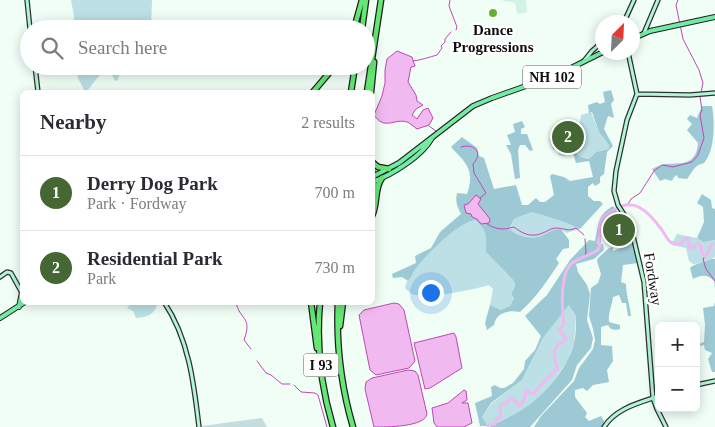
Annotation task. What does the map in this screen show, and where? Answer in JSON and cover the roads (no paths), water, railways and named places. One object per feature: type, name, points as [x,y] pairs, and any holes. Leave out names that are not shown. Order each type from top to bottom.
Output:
[{"type":"highway","points":[[356,20],[362,0]]},
{"type":"highway","points":[[363,20],[366,0]]},
{"type":"highway","points":[[375,39],[381,0]]},
{"type":"highway","points":[[375,47],[376,32]]},
{"type":"highway","points":[[315,90],[327,75]]},
{"type":"highway","points":[[351,90],[354,75]]},
{"type":"highway","points":[[367,90],[370,75]]},
{"type":"highway","points":[[372,90],[373,75]]},
{"type":"highway","points":[[375,164],[390,169]]},
{"type":"highway","points":[[375,208],[378,184],[382,178]]},
{"type":"highway","points":[[375,187],[377,196]]},
{"type":"highway","points":[[312,305],[321,374]]},
{"type":"highway","name":"I 93","points":[[320,305],[321,374],[333,427]]},
{"type":"highway","name":"I 93","points":[[338,305],[338,343],[342,383],[353,427]]},
{"type":"highway","points":[[338,343],[343,305]]},
{"type":"main road","points":[[640,35],[715,17]]},
{"type":"main road","name":"NH 102","points":[[375,177],[390,169],[479,103],[550,78],[595,56]]},
{"type":"main road","name":"NH 102","points":[[375,178],[382,178],[409,160],[429,144],[432,138]]},
{"type":"main road","points":[[18,307],[20,299]]},
{"type":"main road","points":[[0,318],[21,305]]},
{"type":"street","points":[[27,0],[29,20]]},
{"type":"street","points":[[627,15],[634,0]]},
{"type":"street","points":[[644,33],[658,0]]},
{"type":"street","points":[[584,61],[595,48]]},
{"type":"street","points":[[630,60],[637,94],[715,93]]},
{"type":"street","points":[[36,75],[38,90]]},
{"type":"street","name":"Fordway","points":[[637,94],[627,117],[614,191],[619,207],[633,236],[644,282],[653,398],[666,427]]},
{"type":"street","points":[[0,277],[7,272],[11,273],[20,288]]},
{"type":"street","points":[[166,305],[175,319],[186,350],[198,427]]},
{"type":"street","points":[[700,384],[715,381]]},
{"type":"street","points":[[604,427],[619,412],[629,406],[653,398]]},
{"type":"waterway","points":[[450,0],[449,6],[457,27],[456,30]]},
{"type":"waterway","points":[[628,204],[631,199],[640,193],[654,171],[662,165],[673,167],[692,162],[698,155],[704,138],[700,115],[702,110],[700,97],[703,83],[699,70],[683,39],[676,5],[678,0]]},
{"type":"waterway","points":[[413,61],[437,55],[451,32]]},
{"type":"waterway","points":[[429,126],[436,131]]},
{"type":"waterway","points":[[461,147],[470,146],[477,152],[478,156],[473,164],[474,173],[486,193],[480,198]]},
{"type":"waterway","points":[[488,427],[488,425],[495,424],[497,418],[501,418],[501,405],[507,403],[511,398],[519,406],[525,398],[526,391],[533,394],[557,368],[554,355],[555,350],[566,339],[559,330],[564,325],[562,303],[563,285],[567,270],[573,263],[598,250],[600,245],[598,242],[600,224],[605,216],[619,207],[633,205],[646,211],[667,239],[674,244],[682,244],[683,240],[688,238],[689,247],[692,248],[698,244],[701,246],[702,253],[705,256],[711,245],[715,244]]},
{"type":"waterway","points":[[487,224],[500,229],[514,227],[525,234],[533,235],[555,228],[568,230],[576,228],[584,235]]},
{"type":"waterway","points":[[585,239],[585,256]]},
{"type":"waterway","points":[[705,256],[703,259],[706,269],[715,281]]},
{"type":"waterway","points":[[237,305],[247,326],[244,340],[251,349]]},
{"type":"waterway","points":[[257,361],[266,373],[282,384],[290,384]]},
{"type":"waterway","points":[[294,385],[301,392],[318,395],[327,427]]},
{"type":"place","name":"Dance Progressions","points":[[493,13]]},
{"type":"place","name":"Residential Park","points":[[568,137]]},
{"type":"place","name":"Derry Dog Park","points":[[619,230]]}]
